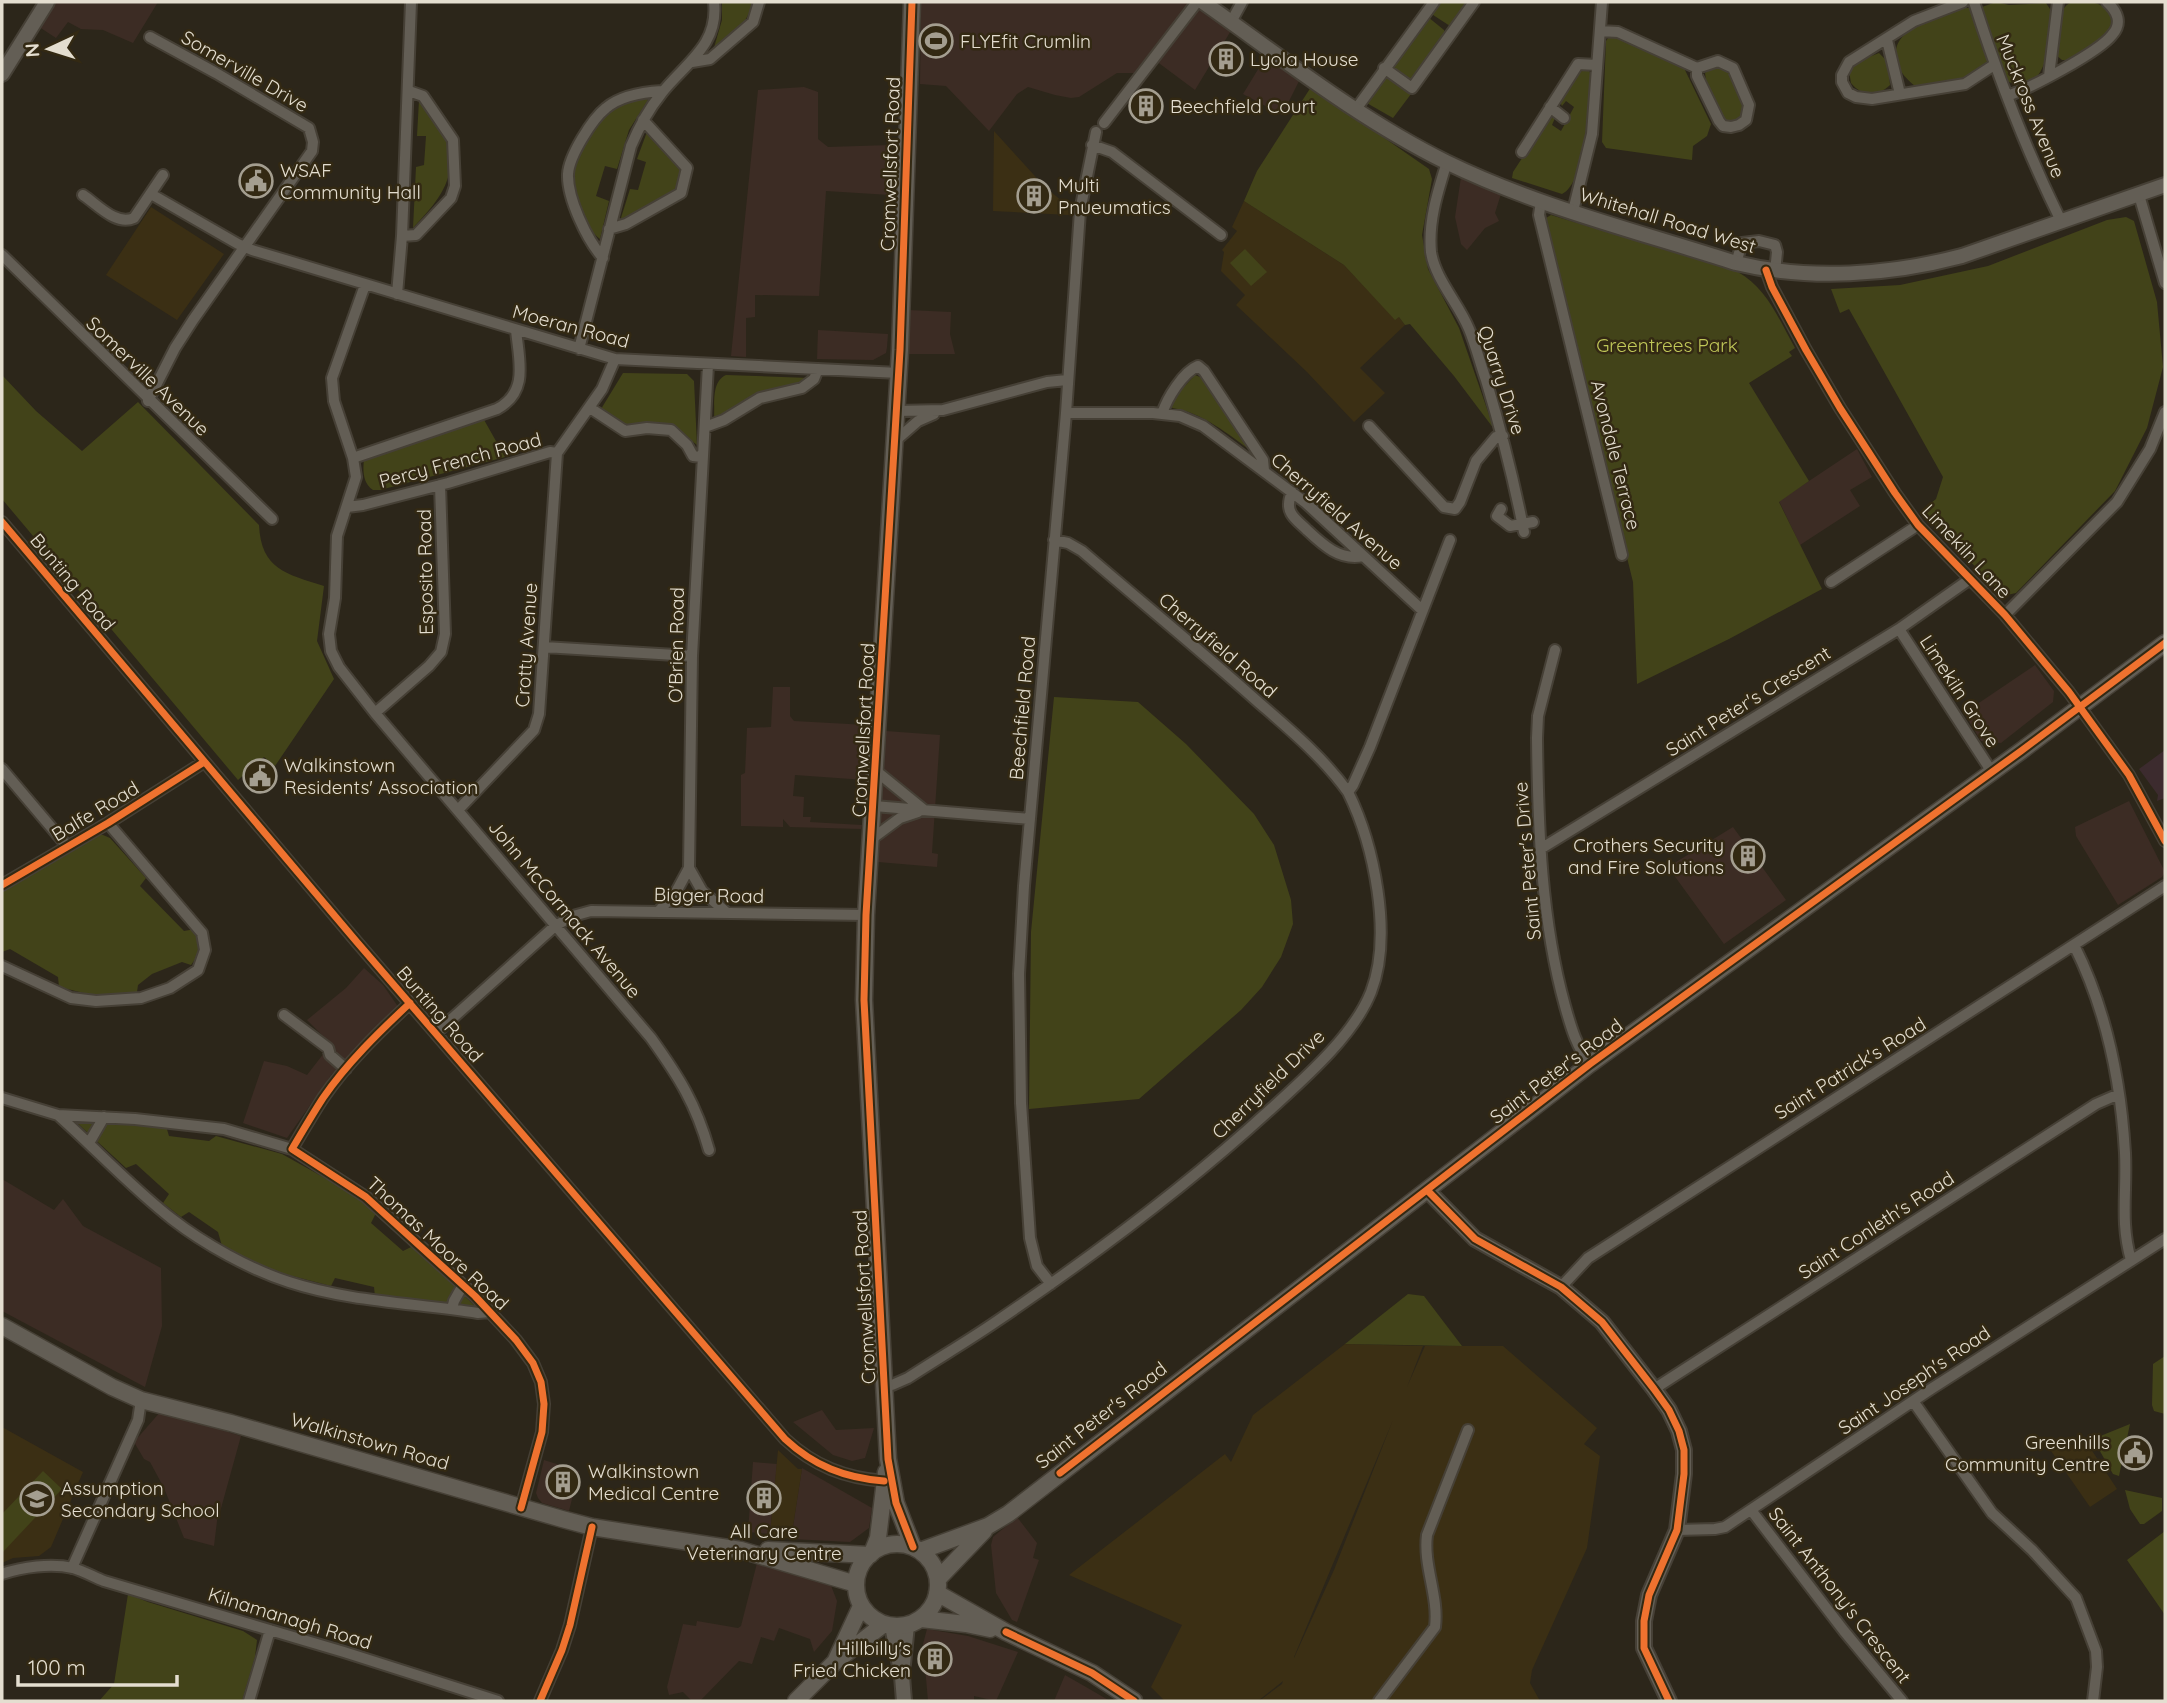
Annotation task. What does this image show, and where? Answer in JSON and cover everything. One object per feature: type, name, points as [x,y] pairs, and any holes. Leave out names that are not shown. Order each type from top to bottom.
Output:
[{"type":"main road","name":"Cromwellsfort Road","points":[[912,2],[899,373],[873,838],[866,915],[864,1000],[888,1459],[896,1503],[916,1549]]},
{"type":"main road","name":"Saint Peter's Road","points":[[916,1549],[988,1526],[1013,1510],[1590,1064],[2080,708],[2165,643]]},
{"type":"main road","name":"Walkinstown Road","points":[[2,1326],[112,1387],[141,1400],[232,1423],[592,1527],[741,1550],[871,1554]]},
{"type":"main road","name":"Cromwellsfort Road","points":[[871,1554],[878,1538],[888,1459]]},
{"type":"main road","name":"Saint Peter's Road","points":[[937,1586],[988,1526]]},
{"type":"main road","points":[[796,1701],[835,1662],[901,1624],[934,1603],[937,1586],[928,1559],[916,1549],[891,1545],[871,1554],[861,1565],[856,1584],[861,1606],[867,1614],[901,1624],[966,1623],[1006,1632]]},
{"type":"main road","name":"Walkinstown Road","points":[[741,1550],[856,1584]]},
{"type":"main road","points":[[937,1586],[1006,1632],[1092,1673],[1134,1701]]},
{"type":"main road","points":[[835,1662],[861,1606]]},
{"type":"street","points":[[2,74],[47,2]]},
{"type":"street","points":[[397,294],[409,92],[411,2]]},
{"type":"street","points":[[579,349],[628,157],[643,120],[662,91],[702,51],[712,27],[715,2]]},
{"type":"street","points":[[692,62],[710,59],[753,22],[759,2]]},
{"type":"street","name":"Whitehall Road West","points":[[1200,2],[1356,109],[1447,162],[1541,201],[1770,271],[1869,273],[1904,269],[1962,256],[2165,185]]},
{"type":"street","name":"Beechfield Road","points":[[1051,1284],[1037,1266],[1030,1238],[1021,1103],[1019,974],[1066,413],[1080,211],[1093,145],[1100,128],[1200,2]]},
{"type":"street","points":[[1231,22],[1242,2]]},
{"type":"street","points":[[1356,109],[1433,2]]},
{"type":"street","points":[[1384,68],[1412,88],[1474,2]]},
{"type":"street","points":[[1573,211],[1590,149],[1602,2]]},
{"type":"street","points":[[1963,2],[1914,21],[1849,62],[1842,75],[1842,82],[1848,93],[1872,99],[1965,84],[1994,65]]},
{"type":"street","name":"Muckross Avenue","points":[[1974,2],[1994,65],[2039,177],[2061,221]]},
{"type":"street","points":[[2049,76],[2058,2]]},
{"type":"street","points":[[2007,96],[2049,76],[2112,36],[2118,20],[2116,9],[2107,2]]},
{"type":"street","points":[[1600,31],[1618,32],[1697,68],[1718,61],[1733,68],[1749,105],[1746,120],[1739,125],[1723,126],[1697,76],[1697,68]]},
{"type":"street","name":"Somerville Drive","points":[[150,37],[309,128],[313,142],[312,152],[245,248]]},
{"type":"street","points":[[1887,40],[1900,94]]},
{"type":"street","points":[[1522,152],[1578,64],[1597,65]]},
{"type":"street","points":[[603,258],[596,250],[572,200],[569,166],[576,150],[606,108],[630,96],[662,91]]},
{"type":"street","points":[[402,236],[416,234],[451,198],[455,186],[453,139],[423,96],[409,92]]},
{"type":"street","points":[[1550,107],[1564,118]]},
{"type":"street","points":[[609,229],[626,224],[681,193],[687,168],[643,120]]},
{"type":"street","points":[[1093,145],[1112,152],[1221,235]]},
{"type":"street","name":"Quarry Drive","points":[[1447,162],[1431,223],[1432,254],[1441,278],[1469,328],[1503,436],[1526,526],[1510,526],[1497,516],[1501,509]]},
{"type":"street","points":[[83,195],[118,220],[127,221],[134,218],[163,175]]},
{"type":"street","name":"Moeran Road","points":[[151,194],[245,248],[615,359],[899,373]]},
{"type":"street","points":[[2139,195],[2165,283]]},
{"type":"street","name":"Avondale Terrace","points":[[1541,201],[1539,215],[1622,555]]},
{"type":"street","name":"Limekiln Lane","points":[[1737,263],[1742,243],[1759,241],[1775,245],[1777,252],[1770,271],[1800,340],[1840,408],[1918,525],[2005,615],[2080,708],[2129,775],[2165,841]]},
{"type":"street","points":[[148,401],[189,326],[245,248]]},
{"type":"street","name":"Somerville Avenue","points":[[2,255],[148,401],[272,519]]},
{"type":"street","points":[[347,507],[356,477],[353,458],[334,401],[332,378],[365,285]]},
{"type":"street","points":[[353,458],[497,409],[510,402],[516,394],[520,372],[516,330]]},
{"type":"street","name":"Percy French Road","points":[[347,507],[440,485],[550,452],[557,453],[602,389],[615,359]]},
{"type":"street","name":"O'Brien Road","points":[[689,868],[692,656],[708,365]]},
{"type":"street","points":[[1162,414],[1165,405],[1192,368],[1198,366],[1263,460],[1264,470]]},
{"type":"street","points":[[705,427],[724,420],[760,398],[802,388],[814,379],[818,369]]},
{"type":"street","points":[[895,441],[918,421],[943,410],[1047,382],[1067,380]]},
{"type":"street","points":[[590,408],[625,431],[648,428],[671,430],[687,445],[693,456],[702,457]]},
{"type":"street","points":[[897,411],[943,410]]},
{"type":"street","points":[[2005,615],[2117,502],[2150,449],[2165,412]]},
{"type":"street","name":"Cherryfield Avenue","points":[[1066,413],[1162,414],[1180,416],[1203,426],[1292,492],[1422,610]]},
{"type":"street","points":[[1369,426],[1444,507],[1455,509],[1476,461],[1496,437],[1503,436]]},
{"type":"street","name":"Crotty Avenue","points":[[458,810],[534,730],[539,715],[557,453]]},
{"type":"street","name":"Esposito Road","points":[[375,713],[442,652],[445,635],[440,485]]},
{"type":"street","points":[[1292,492],[1289,502],[1291,515],[1322,544],[1340,555],[1353,558],[1363,556]]},
{"type":"street","name":"John McCormack Avenue","points":[[347,507],[337,536],[335,598],[329,634],[331,651],[339,667],[651,1038],[680,1078],[701,1123],[709,1150]]},
{"type":"street","name":"Bunting Road","points":[[2,522],[204,762],[785,1439],[807,1457],[837,1473],[862,1480],[884,1481]]},
{"type":"street","points":[[1832,582],[1918,525]]},
{"type":"street","name":"Cherryfield Road","points":[[1054,540],[1082,551],[1185,637],[1301,740],[1348,792]]},
{"type":"street","points":[[1348,792],[1370,747],[1450,540]]},
{"type":"street","name":"Saint Peter's Crescent","points":[[1542,848],[1899,629],[1970,579]]},
{"type":"street","name":"Limekiln Grove","points":[[1899,629],[1992,772]]},
{"type":"street","points":[[544,648],[692,656]]},
{"type":"street","name":"Saint Peter's Drive","points":[[1555,650],[1538,716],[1536,738],[1547,923],[1560,989],[1576,1042],[1590,1064]]},
{"type":"street","name":"Balfe Road","points":[[2,885],[108,823],[204,762]]},
{"type":"street","points":[[2,769],[67,846]]},
{"type":"street","points":[[876,772],[924,810]]},
{"type":"street","name":"Cherryfield Drive","points":[[884,1385],[892,1385],[908,1378],[1051,1284],[1243,1135],[1295,1087],[1342,1038],[1360,1013],[1371,991],[1380,941],[1374,860],[1348,792]]},
{"type":"street","points":[[874,806],[1030,819]]},
{"type":"street","points":[[873,838],[900,818],[924,810]]},
{"type":"street","points":[[2,966],[71,998],[96,1001],[141,998],[170,988],[198,970],[205,950],[202,933],[108,823]]},
{"type":"street","points":[[657,912],[676,892],[689,868]]},
{"type":"street","points":[[689,868],[702,891],[726,912]]},
{"type":"street","name":"Saint Patrick's Road","points":[[1561,1287],[1588,1258],[2165,886]]},
{"type":"street","name":"Bigger Road","points":[[436,1033],[555,926],[573,916],[591,912],[866,915]]},
{"type":"street","points":[[2074,945],[2112,1054],[2125,1154],[2124,1236],[2131,1260]]},
{"type":"street","points":[[292,1149],[323,1098],[346,1069],[410,1003]]},
{"type":"street","points":[[284,1014],[328,1048],[330,1055],[346,1069]]},
{"type":"street","name":"Saint Conleth's Road","points":[[1654,1389],[2095,1104],[2119,1094]]},
{"type":"street","name":"Thomas Moore Road","points":[[2,1098],[58,1115],[225,1129],[292,1149],[366,1196],[491,1312],[533,1363],[541,1382],[544,1404],[542,1432],[521,1508]]},
{"type":"street","points":[[58,1115],[173,1220],[230,1256],[269,1274],[290,1282],[350,1296],[478,1313],[491,1312]]},
{"type":"street","points":[[89,1143],[104,1117]]},
{"type":"street","points":[[1427,1191],[1475,1239],[1561,1287],[1602,1322],[1669,1409],[1684,1450],[1684,1474],[1677,1530],[1649,1595],[1644,1621],[1644,1648],[1669,1701]]},
{"type":"street","name":"Saint Joseph's Road","points":[[1677,1530],[1725,1527],[1913,1401],[2165,1239]]},
{"type":"street","points":[[452,1309],[463,1285]]},
{"type":"street","points":[[72,1568],[138,1420],[141,1400]]},
{"type":"street","points":[[1913,1401],[1992,1513],[2032,1550],[2076,1598],[2096,1651],[2093,1701]]},
{"type":"street","points":[[1379,1701],[1435,1627],[1436,1615],[1425,1549],[1427,1535],[1468,1430]]},
{"type":"street","name":"Saint Anthony's Crescent","points":[[1751,1510],[1902,1701]]},
{"type":"street","points":[[540,1701],[570,1625],[592,1527]]},
{"type":"street","name":"Kilnamanagh Road","points":[[2,1574],[41,1567],[72,1568],[139,1592],[498,1701]]},
{"type":"street","points":[[901,1624],[904,1701]]},
{"type":"street","points":[[249,1701],[270,1630]]},
{"type":"shaded area","points":[[38,2],[158,2],[133,43],[103,30],[81,29],[68,22],[56,38],[27,19]]},
{"type":"shaded area","points":[[921,2],[1195,2],[1232,29],[1195,90],[1148,55],[1134,73],[1117,73],[1079,97],[1055,95],[1028,87],[1017,94],[989,131],[946,86],[920,84]]},
{"type":"shaded area","points":[[1268,53],[1301,77],[1282,115],[1243,94]]},
{"type":"shaded area","points":[[804,87],[818,92],[818,139],[828,147],[890,145],[890,195],[826,191],[819,296],[755,295],[755,317],[746,318],[746,357],[731,356],[758,90]]},
{"type":"shaded area","points":[[994,131],[1044,186],[1069,207],[1069,215],[993,211]]},
{"type":"shaded area","points":[[1461,177],[1501,194],[1495,213],[1499,221],[1485,228],[1467,250],[1461,244],[1455,217]]},
{"type":"shaded area","points":[[1244,201],[1344,265],[1395,319],[1399,317],[1405,325],[1360,368],[1385,393],[1354,422],[1307,372],[1236,305],[1245,295],[1221,271],[1222,250],[1237,231],[1232,227]]},
{"type":"shaded area","points":[[151,207],[224,254],[177,320],[106,275]]},
{"type":"shaded area","points":[[908,310],[951,312],[950,334],[955,354],[907,354]]},
{"type":"shaded area","points":[[818,330],[888,334],[886,353],[873,360],[817,359]]},
{"type":"shaded area","points":[[1857,449],[1872,477],[1850,490],[1860,506],[1800,545],[1779,501]]},
{"type":"shaded area","points":[[2035,665],[2054,691],[2053,702],[2001,743],[1981,741],[1964,713]]},
{"type":"shaded area","points":[[773,687],[790,687],[790,716],[794,721],[867,725],[865,780],[795,775],[793,796],[804,797],[803,817],[811,817],[810,822],[862,825],[861,829],[790,827],[783,819],[783,827],[741,826],[741,775],[745,773],[747,728],[771,727]]},
{"type":"shaded area","points":[[886,731],[940,735],[932,853],[938,854],[937,867],[878,862]]},
{"type":"shaded area","points":[[2165,750],[2165,798],[2157,801],[2158,795],[2139,769]]},
{"type":"shaded area","points":[[2129,801],[2165,872],[2162,877],[2118,905],[2076,836],[2075,827]]},
{"type":"shaded area","points":[[1733,827],[1786,900],[1724,944],[1668,867]]},
{"type":"shaded area","points":[[364,968],[383,985],[399,1008],[332,1074],[287,1138],[243,1123],[264,1061],[287,1066],[307,1075],[331,1044],[307,1020],[346,988]]},
{"type":"shaded area","points":[[2,1179],[54,1210],[63,1199],[83,1226],[161,1268],[162,1326],[145,1387],[2,1311]]},
{"type":"shaded area","points":[[1345,1344],[1423,1346],[1407,1387],[1425,1346],[1503,1346],[1597,1428],[1584,1444],[1600,1456],[1587,1548],[1532,1670],[1530,1683],[1540,1701],[1259,1701],[1283,1681],[1258,1701],[1165,1701],[1151,1687],[1182,1625],[1069,1575],[1225,1454],[1231,1462],[1253,1415]],"holes":[[[1393,1420],[1334,1570],[1294,1658]]]},
{"type":"shaded area","points":[[822,1410],[836,1430],[874,1428],[865,1458],[852,1461],[833,1455],[793,1422]]},
{"type":"shaded area","points":[[161,1411],[241,1436],[218,1513],[214,1546],[184,1538],[164,1488],[150,1462],[144,1459],[134,1442]]},
{"type":"shaded area","name":"Assumption Secondary School","points":[[2,1427],[83,1472],[51,1547],[39,1556],[13,1558],[2,1563]]},
{"type":"shaded area","points":[[2087,1443],[2117,1489],[2090,1507],[2049,1448]]},
{"type":"shaded area","points":[[778,1450],[798,1469],[802,1469],[791,1539],[770,1534]]},
{"type":"shaded area","name":"Walkinstown Medical Centre","points":[[544,1460],[579,1471],[569,1511],[542,1503],[538,1498],[536,1493]]},
{"type":"shaded area","points":[[753,1462],[777,1464],[770,1534],[748,1532]]},
{"type":"shaded area","points":[[802,1468],[872,1508],[869,1528],[850,1542],[791,1539]]},
{"type":"shaded area","points":[[1017,1517],[1037,1543],[1033,1558],[1039,1560],[1017,1622],[1012,1620],[996,1593],[991,1545],[993,1537]]},
{"type":"shaded area","points":[[757,1563],[830,1583],[837,1601],[832,1631],[814,1652],[810,1639],[779,1628],[774,1641],[761,1637],[752,1664],[739,1661],[700,1701],[692,1701],[683,1692],[669,1695],[667,1687],[683,1624],[696,1626],[697,1621],[738,1628],[741,1626]]},
{"type":"shaded area","points":[[927,1629],[968,1636],[1018,1652],[996,1701],[974,1696],[974,1701],[928,1701],[923,1644]]},
{"type":"shaded area","points":[[1065,1675],[1086,1687],[1110,1701],[1054,1701]]},
{"type":"green space","points":[[722,2],[752,2],[743,24],[713,51],[722,20]]},
{"type":"green space","points":[[1439,2],[1469,2],[1450,26],[1430,13]]},
{"type":"green space","points":[[1996,2],[2009,5],[2046,3],[2052,12],[2048,50],[2039,74],[2031,81],[2020,84],[2006,81],[1982,7]]},
{"type":"green space","points":[[2072,2],[2096,3],[2114,18],[2112,26],[2102,38],[2089,48],[2062,60],[2056,55],[2058,25],[2063,11]]},
{"type":"green space","points":[[1969,8],[1988,61],[1961,81],[1915,86],[1904,76],[1897,59],[1898,44],[1903,36],[1922,23]]},
{"type":"green space","points":[[1428,17],[1444,30],[1446,35],[1415,81],[1410,81],[1391,67]]},
{"type":"green space","points":[[1611,34],[1684,68],[1711,124],[1707,136],[1693,146],[1692,160],[1606,148],[1602,142],[1606,41]]},
{"type":"green space","points":[[1879,53],[1888,62],[1890,85],[1880,92],[1870,94],[1860,91],[1851,83],[1849,71],[1856,62]]},
{"type":"green space","points":[[1714,66],[1724,67],[1731,74],[1744,105],[1742,117],[1737,121],[1725,121],[1707,88],[1705,73]]},
{"type":"green space","points":[[1584,70],[1589,71],[1592,76],[1588,121],[1582,158],[1570,187],[1562,194],[1512,178],[1513,172],[1548,118],[1555,118],[1552,125],[1561,131],[1574,107],[1566,101],[1562,106],[1560,102]]},
{"type":"green space","points":[[1385,75],[1411,94],[1393,118],[1365,102]]},
{"type":"green space","points":[[1311,87],[1429,169],[1432,179],[1422,235],[1428,269],[1459,328],[1494,429],[1410,324],[1405,325],[1399,317],[1395,320],[1344,265],[1244,201],[1257,171]]},
{"type":"green space","points":[[645,96],[648,100],[629,130],[617,169],[605,166],[596,196],[609,201],[600,239],[584,221],[576,206],[572,182],[576,160],[587,138],[610,111]]},
{"type":"green space","points":[[419,100],[444,136],[450,154],[450,167],[448,178],[437,199],[413,228],[416,167],[424,165],[426,136],[417,136]]},
{"type":"green space","points":[[648,129],[682,166],[683,184],[671,196],[620,221],[630,189],[638,190],[646,162],[637,159]]},
{"type":"green space","name":"Greentrees Park","points":[[1551,215],[1738,272],[1765,296],[1795,348],[1789,352],[1792,356],[1749,383],[1809,481],[1779,502],[1822,589],[1637,684],[1633,582],[1546,227],[1546,218]]},
{"type":"green space","points":[[2126,217],[2134,221],[2157,302],[2163,367],[2147,428],[2115,491],[2016,593],[2007,595],[2001,593],[1921,511],[1936,499],[1943,477],[1849,309],[1840,313],[1831,289],[1900,285],[1988,266],[2107,220]]},
{"type":"green space","points":[[1245,249],[1267,272],[1251,286],[1230,263]]},
{"type":"green space","points":[[623,373],[687,374],[694,381],[697,445],[666,424],[652,423],[630,428],[601,409]]},
{"type":"green space","points":[[2,375],[36,411],[82,451],[138,402],[259,525],[265,551],[278,568],[324,586],[317,641],[334,679],[275,766],[264,757],[238,780],[2,499]]},
{"type":"green space","points":[[726,375],[809,378],[807,381],[757,395],[714,419],[716,388],[721,378]]},
{"type":"green space","points":[[1195,375],[1205,379],[1253,452],[1204,419],[1172,408],[1173,399]]},
{"type":"green space","points":[[483,418],[505,457],[380,490],[373,490],[367,484],[364,458]]},
{"type":"green space","points":[[1054,697],[1138,702],[1186,744],[1254,814],[1274,845],[1291,900],[1293,924],[1281,957],[1262,987],[1241,1010],[1139,1099],[1029,1109],[1031,932]]},
{"type":"green space","points":[[97,835],[110,838],[146,878],[140,886],[184,931],[195,929],[199,934],[201,951],[191,965],[182,962],[152,974],[138,985],[137,992],[92,995],[59,987],[58,977],[10,949],[2,952],[2,891]]},
{"type":"green space","points":[[75,1121],[166,1126],[169,1136],[209,1141],[216,1136],[282,1154],[377,1211],[371,1223],[403,1251],[413,1246],[477,1308],[433,1301],[375,1297],[374,1287],[335,1278],[331,1286],[269,1270],[222,1246],[218,1232],[189,1212],[181,1217],[163,1203],[169,1194],[136,1164],[126,1168]]},
{"type":"green space","points":[[1408,1294],[1424,1296],[1462,1346],[1345,1344]]},
{"type":"green space","points":[[2165,1356],[2165,1414],[2154,1411],[2152,1405],[2153,1364]]},
{"type":"green space","points":[[2130,1424],[2119,1476],[2113,1474],[2093,1439]]},
{"type":"green space","points":[[43,1471],[62,1489],[2,1553],[2,1514]]},
{"type":"green space","points":[[2125,1490],[2162,1498],[2162,1511],[2140,1524],[2130,1509]]},
{"type":"green space","points":[[2165,1531],[2165,1615],[2127,1560]]},
{"type":"green space","points":[[128,1594],[243,1631],[257,1640],[255,1657],[242,1701],[99,1701],[114,1684]]},
{"type":"cycle path","points":[[912,2],[900,350],[866,915],[864,1000],[888,1459],[896,1503],[913,1547]]},
{"type":"cycle path","points":[[1766,270],[1772,287],[1806,350],[1895,493],[1918,525],[2005,615],[2069,692],[2129,775],[2165,841]]},
{"type":"cycle path","points":[[2,522],[356,941],[785,1439],[807,1457],[831,1469],[856,1477],[884,1481]]},
{"type":"cycle path","points":[[1060,1473],[1590,1064],[2165,643]]},
{"type":"cycle path","points":[[2,885],[108,823],[204,762]]},
{"type":"cycle path","points":[[410,1003],[342,1072],[292,1149],[366,1197],[475,1296],[516,1340],[533,1363],[541,1382],[544,1404],[542,1432],[521,1508]]},
{"type":"cycle path","points":[[1427,1190],[1475,1239],[1561,1287],[1602,1322],[1669,1410],[1679,1431],[1684,1450],[1684,1474],[1677,1530],[1649,1595],[1644,1621],[1644,1648],[1669,1701]]},
{"type":"cycle path","points":[[540,1701],[570,1625],[592,1527]]},
{"type":"cycle path","points":[[1006,1632],[1092,1673],[1134,1701]]},
{"type":"place","name":"FLYEfit Crumlin","points":[[936,41]]},
{"type":"place","name":"Lyola House","points":[[1226,59]]},
{"type":"place","name":"Beechfield Court","points":[[1146,106]]},
{"type":"place","name":"WSAF Community Hall","points":[[256,181]]},
{"type":"place","name":"Multi Pnueumatics","points":[[1034,196]]},
{"type":"place","name":"Walkinstown Residents' Association","points":[[260,776]]},
{"type":"place","name":"Crothers Security and Fire Solutions","points":[[1748,856]]},
{"type":"place","name":"Greenhills Community Centre","points":[[2135,1453]]},
{"type":"place","name":"Walkinstown Medical Centre","points":[[563,1482]]},
{"type":"place","name":"All Care Veterinary Centre","points":[[764,1498]]},
{"type":"place","name":"Assumption Secondary School","points":[[37,1499]]},
{"type":"place","name":"Hillbilly's Fried Chicken","points":[[935,1659]]}]
